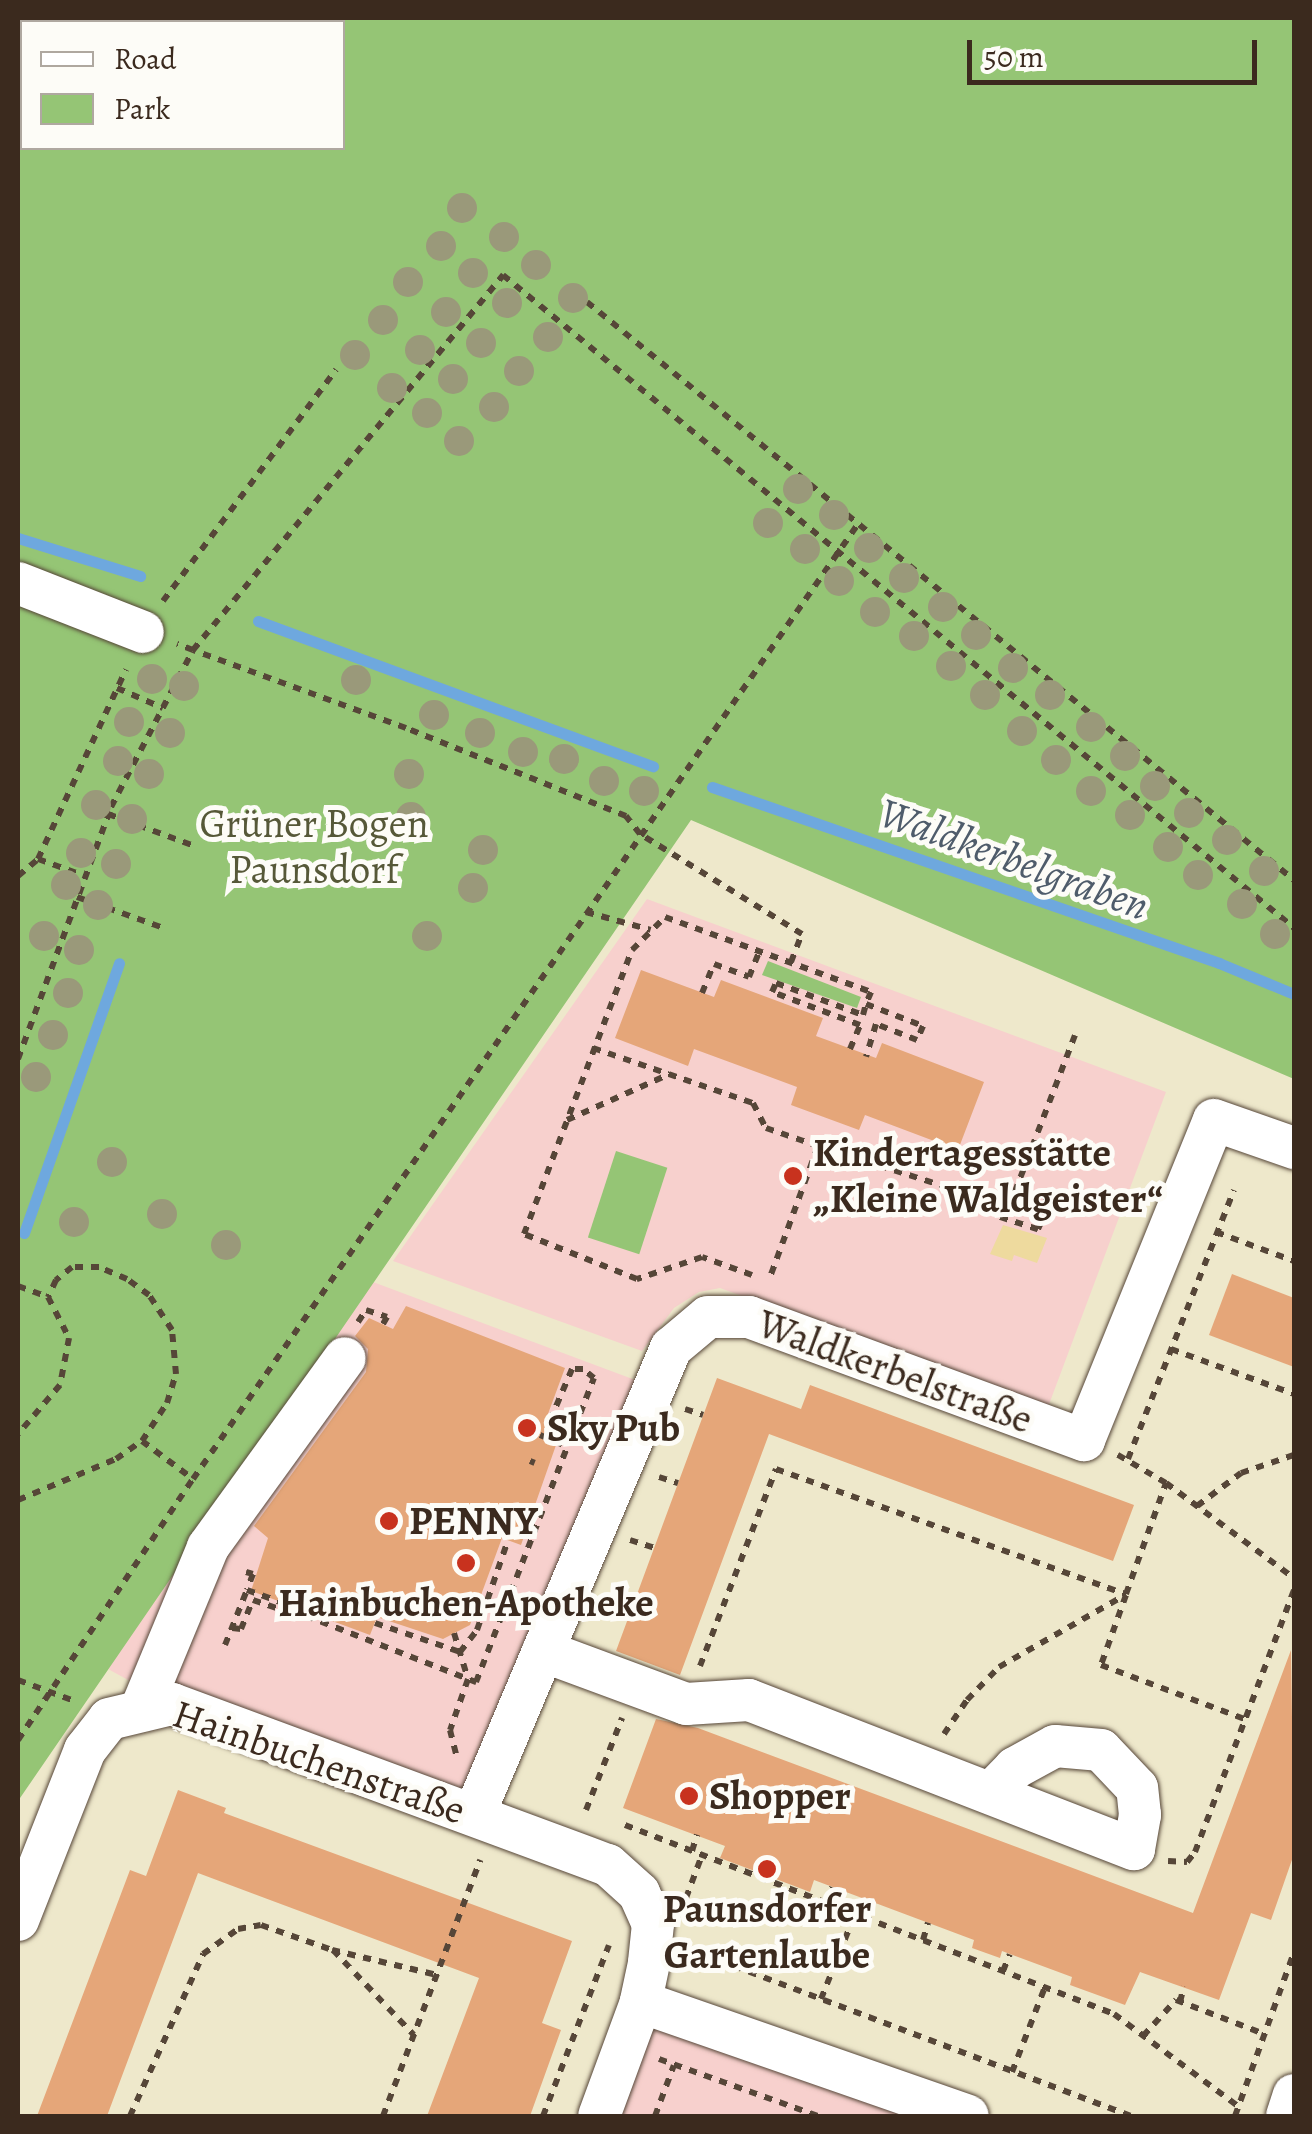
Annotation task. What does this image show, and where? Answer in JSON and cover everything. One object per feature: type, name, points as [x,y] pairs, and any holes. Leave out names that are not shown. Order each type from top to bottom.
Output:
[{"type":"street","points":[[18,583],[143,632]]},
{"type":"street","name":"Waldkerbelstraße","points":[[484,1818],[543,1651],[671,1348],[708,1317],[749,1317],[1084,1440],[1214,1120],[1294,1148]]},
{"type":"street","points":[[125,1714],[208,1547],[345,1358]]},
{"type":"street","points":[[543,1651],[686,1704],[749,1700],[1134,1849],[1140,1815],[1137,1788],[1101,1750],[1055,1746],[1015,1768],[991,1793]]},
{"type":"street","name":"Hainbuchenstraße","points":[[18,1920],[85,1750],[125,1714],[172,1704],[608,1865],[638,1893],[666,1934]]},
{"type":"street","points":[[598,2116],[666,1934]]},
{"type":"street","points":[[640,2002],[968,2116]]},
{"type":"street","points":[[1286,2116],[1294,2095]]},
{"type":"path","points":[[18,1060],[108,814],[193,650],[503,275],[1294,928]]},
{"type":"path","points":[[587,302],[1294,880]]},
{"type":"path","points":[[18,876],[38,859],[143,632],[336,370]]},
{"type":"path","points":[[18,1740],[193,1478],[858,524]]},
{"type":"path","points":[[143,632],[406,728],[626,816],[640,834],[802,934],[792,962]]},
{"type":"path","points":[[117,688],[162,708]]},
{"type":"path","points":[[108,814],[192,845]]},
{"type":"path","points":[[38,859],[88,876]]},
{"type":"path","points":[[77,897],[162,927]]},
{"type":"path","points":[[586,912],[652,930]]},
{"type":"path","points":[[818,1146],[771,1281],[702,1257],[636,1279],[524,1234],[632,950],[665,917],[871,992],[862,1015],[776,982],[772,992],[860,1025],[850,1049]]},
{"type":"path","points":[[702,993],[714,964],[749,977],[760,950]]},
{"type":"path","points":[[866,1004],[923,1026],[917,1040],[876,1024],[866,1056]]},
{"type":"path","points":[[593,1048],[753,1103],[766,1128],[1010,1208],[1076,1034]]},
{"type":"path","points":[[566,1120],[670,1074]]},
{"type":"path","points":[[1128,1459],[1234,1190]]},
{"type":"path","points":[[1004,1206],[1000,1217],[1038,1229],[1051,1202],[1017,1191]]},
{"type":"path","points":[[1172,1216],[1294,1261]]},
{"type":"path","points":[[18,1500],[116,1459],[142,1441],[167,1404],[176,1374],[172,1330],[160,1310],[127,1280],[99,1267],[72,1267],[56,1280],[48,1298]]},
{"type":"path","points":[[18,1286],[48,1298],[69,1338],[60,1386],[18,1434]]},
{"type":"path","points":[[1171,1349],[1294,1394]]},
{"type":"path","points":[[232,1628],[241,1629],[253,1600],[314,1616],[476,1682],[536,1516],[594,1378],[584,1369],[572,1369],[549,1423]]},
{"type":"path","points":[[540,1435],[566,1446]]},
{"type":"path","points":[[1084,1440],[1128,1459],[1166,1483],[1294,1578]]},
{"type":"path","points":[[142,1441],[193,1478]]},
{"type":"path","points":[[1197,1506],[1241,1473],[1294,1455]]},
{"type":"path","points":[[686,1704],[776,1469],[1126,1594]]},
{"type":"path","points":[[1166,1483],[1101,1665],[1246,1719]]},
{"type":"path","points":[[624,1538],[654,1548]]},
{"type":"path","points":[[460,1652],[477,1630],[508,1540]]},
{"type":"path","points":[[225,1645],[253,1574],[246,1572]]},
{"type":"path","points":[[248,1590],[286,1604]]},
{"type":"path","points":[[1134,1849],[1176,1864],[1187,1862],[1195,1852],[1294,1590]]},
{"type":"path","points":[[922,1766],[967,1700],[999,1667],[1126,1594]]},
{"type":"path","points":[[599,1604],[629,1614]]},
{"type":"path","points":[[374,1622],[460,1652]]},
{"type":"path","points":[[450,1730],[468,1679],[454,1633]]},
{"type":"path","points":[[18,1680],[125,1714]]},
{"type":"path","points":[[568,1803],[586,1810],[635,1686]]},
{"type":"path","points":[[383,2116],[437,1975],[484,1818]]},
{"type":"path","points":[[624,1825],[1114,2014],[1238,2106]]},
{"type":"path","points":[[692,1851],[697,1835]]},
{"type":"path","points":[[692,1882],[702,1855]]},
{"type":"path","points":[[826,1903],[832,1886]]},
{"type":"path","points":[[821,1999],[855,1914]]},
{"type":"path","points":[[922,1940],[928,1922]]},
{"type":"path","points":[[130,2116],[203,1954],[218,1939],[261,1924],[332,1950],[437,1975]]},
{"type":"path","points":[[666,1934],[821,1999],[1130,2116]]},
{"type":"path","points":[[332,1950],[414,2035]]},
{"type":"path","points":[[1235,2116],[1294,1952]]},
{"type":"path","points":[[1003,1971],[1010,1954]]},
{"type":"path","points":[[1180,2002],[1184,1986]]},
{"type":"path","points":[[1012,2072],[1045,1987]]},
{"type":"path","points":[[1144,2036],[1176,2000],[1264,2034]]},
{"type":"path","points":[[624,2046],[818,2116]]},
{"type":"path","points":[[655,2116],[674,2064]]},
{"type":"shaded area","name":"Kindertagesstätte „Kleine Waldgeister“","points":[[647,899],[1166,1092],[1048,1407],[720,1288],[699,1292],[674,1308],[642,1351],[393,1261]]},
{"type":"shaded area","points":[[373,1282],[654,1387],[474,1815],[172,1704],[108,1669]]},
{"type":"shaded area","points":[[641,2002],[958,2116],[599,2116]]},
{"type":"green space","name":"Grüner Bogen Paunsdorf","points":[[18,18],[1294,18],[1294,1079],[691,820],[18,1801]]},
{"type":"green space","points":[[768,961],[861,997],[857,1008],[762,975]]},
{"type":"green space","points":[[616,1151],[667,1168],[639,1254],[588,1238]]},
{"type":"sand","points":[[1003,1225],[1047,1238],[1037,1263],[1014,1255],[1012,1261],[990,1254]]},
{"type":"building","points":[[641,970],[714,997],[721,980],[823,1018],[816,1036],[876,1058],[882,1043],[984,1082],[958,1150],[865,1115],[859,1130],[791,1105],[797,1087],[694,1049],[688,1066],[615,1038]]},
{"type":"building","points":[[1232,1274],[1294,1298],[1294,1367],[1209,1335]]},
{"type":"building","points":[[406,1306],[565,1368],[545,1422],[562,1428],[521,1545],[502,1538],[470,1625],[443,1639],[377,1617],[370,1635],[251,1591],[268,1538],[254,1526],[366,1372],[368,1349],[355,1336],[369,1318],[393,1329]]},
{"type":"building","points":[[717,1378],[801,1409],[810,1385],[1134,1505],[1113,1561],[769,1434],[680,1675],[616,1651]]},
{"type":"building","points":[[1291,1650],[1294,1854],[1271,1920],[1251,1913],[1219,2000],[1140,1972],[1125,2005],[1070,1985],[1072,1977],[1002,1951],[1000,1958],[972,1948],[974,1940],[814,1880],[810,1892],[720,1858],[725,1846],[623,1808],[656,1719],[698,1728],[1193,1913]]},
{"type":"building","points":[[178,1790],[226,1808],[224,1813],[572,1941],[542,2023],[561,2030],[530,2116],[427,2116],[479,1978],[198,1873],[107,2116],[37,2116],[130,1870],[146,1876]]},
{"type":"waterway","name":"Waldkerbelgraben","points":[[18,538],[140,576]]},
{"type":"waterway","name":"Waldkerbelgraben","points":[[258,621],[653,766]]},
{"type":"waterway","name":"Waldkerbelgraben","points":[[712,787],[1219,963],[1294,994]]},
{"type":"waterway","points":[[24,1233],[119,963]]},
{"type":"place","name":"Kindertagesstätte „Kleine Waldgeister“","points":[[793,1176]]},
{"type":"place","name":"Sky Pub","points":[[527,1428]]},
{"type":"place","name":"PENNY","points":[[389,1521]]},
{"type":"place","name":"Hainbuchen-Apotheke","points":[[466,1563]]},
{"type":"place","name":"Shopper","points":[[689,1796]]},
{"type":"place","name":"Paunsdorfer Gartenlaube","points":[[767,1869]]}]
